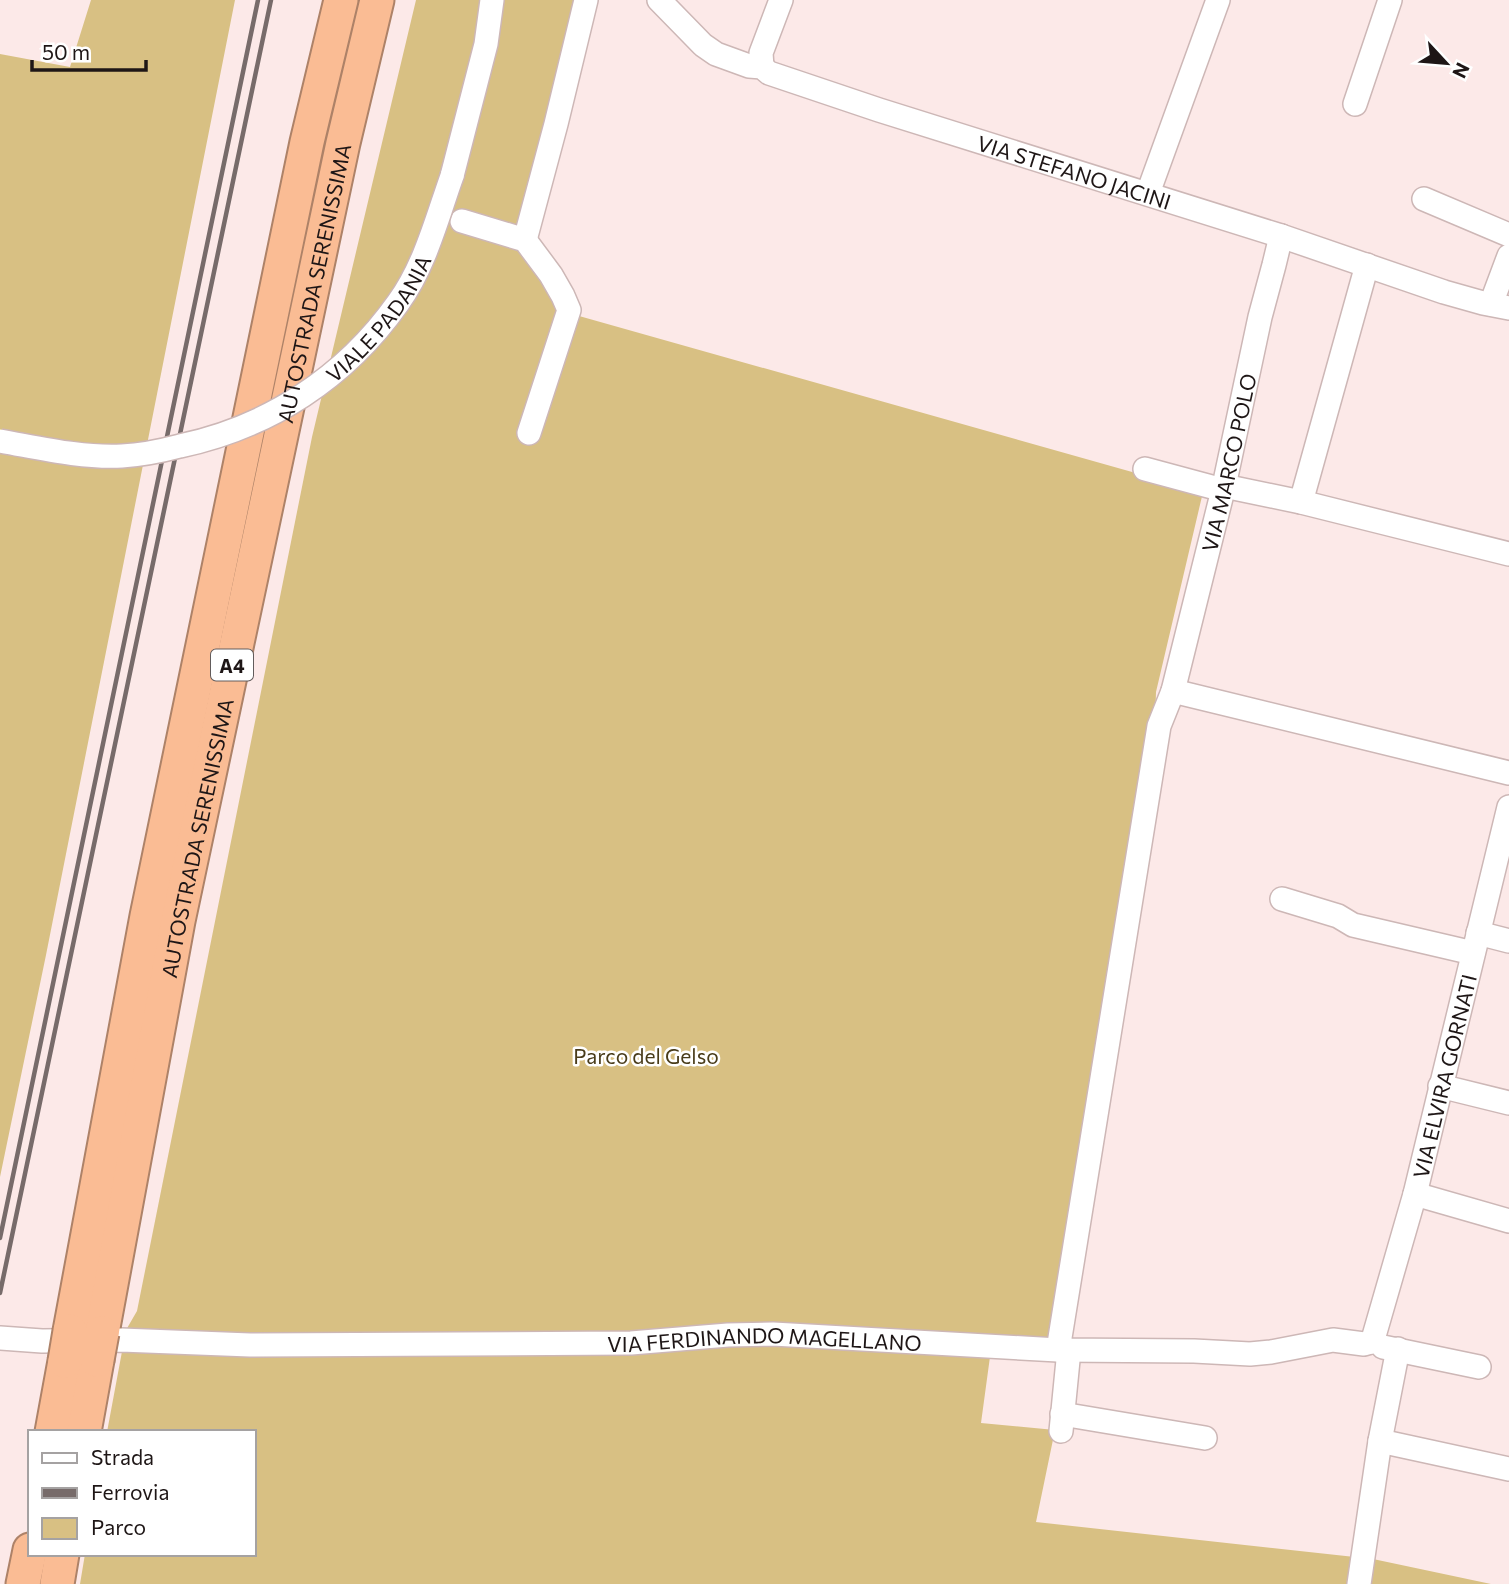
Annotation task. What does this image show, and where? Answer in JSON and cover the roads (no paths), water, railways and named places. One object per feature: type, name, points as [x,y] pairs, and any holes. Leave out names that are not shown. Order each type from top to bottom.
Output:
[{"type":"highway","name":"AUTOSTRADA SERENISSIMA","points":[[84,1430],[84,1346],[147,916],[304,155],[341,0]]},
{"type":"highway","name":"AUTOSTRADA SERENISSIMA","points":[[53,1430],[84,1346],[377,0]]},
{"type":"highway","points":[[23,1584],[29,1556]]},
{"type":"highway","points":[[57,1584],[62,1556]]},
{"type":"street","name":"VIALE PADANIA","points":[[0,441],[75,454],[121,456],[153,452],[204,441],[273,414],[340,369],[399,302],[421,261],[452,176],[486,44],[492,0]]},
{"type":"street","points":[[525,240],[586,0]]},
{"type":"street","name":"VIA STEFANO JACINI","points":[[659,0],[703,46],[716,54],[749,66],[762,66],[769,73],[866,106],[1281,236],[1444,292],[1500,306]]},
{"type":"street","points":[[762,66],[761,53],[781,0]]},
{"type":"street","points":[[1147,193],[1217,0]]},
{"type":"street","points":[[1355,104],[1391,0]]},
{"type":"street","points":[[1424,199],[1509,235]]},
{"type":"street","points":[[462,221],[525,240],[551,275],[569,310],[528,433]]},
{"type":"street","name":"VIA MARCO POLO","points":[[1205,1438],[1061,1422],[1064,1350],[1159,726],[1173,691],[1281,236]]},
{"type":"street","points":[[1500,306],[1509,257]]},
{"type":"street","points":[[1301,502],[1367,265]]},
{"type":"street","points":[[1145,469],[1223,488],[1301,502],[1509,554]]},
{"type":"street","points":[[1173,691],[1509,773]]},
{"type":"street","name":"VIA ELVIRA GORNATI","points":[[1371,1342],[1415,1194],[1509,807]]},
{"type":"street","points":[[1282,900],[1338,916],[1353,925],[1475,943],[1509,941]]},
{"type":"street","points":[[1440,1086],[1509,1103]]},
{"type":"street","points":[[1415,1194],[1509,1221]]},
{"type":"street","name":"VIA FERDINANDO MAGELLANO","points":[[0,1338],[250,1345],[631,1343],[773,1334],[1064,1350],[1250,1354],[1333,1340],[1364,1344],[1371,1342],[1378,1346],[1479,1367]]},
{"type":"street","points":[[1359,1584],[1380,1441],[1398,1349]]},
{"type":"street","points":[[1380,1441],[1509,1469]]},
{"type":"railway","points":[[0,1238],[258,0]]},
{"type":"railway","points":[[0,1293],[271,0]]},
{"type":"park label","name":"Parco del Gelso","points":[[646,1055]]}]
